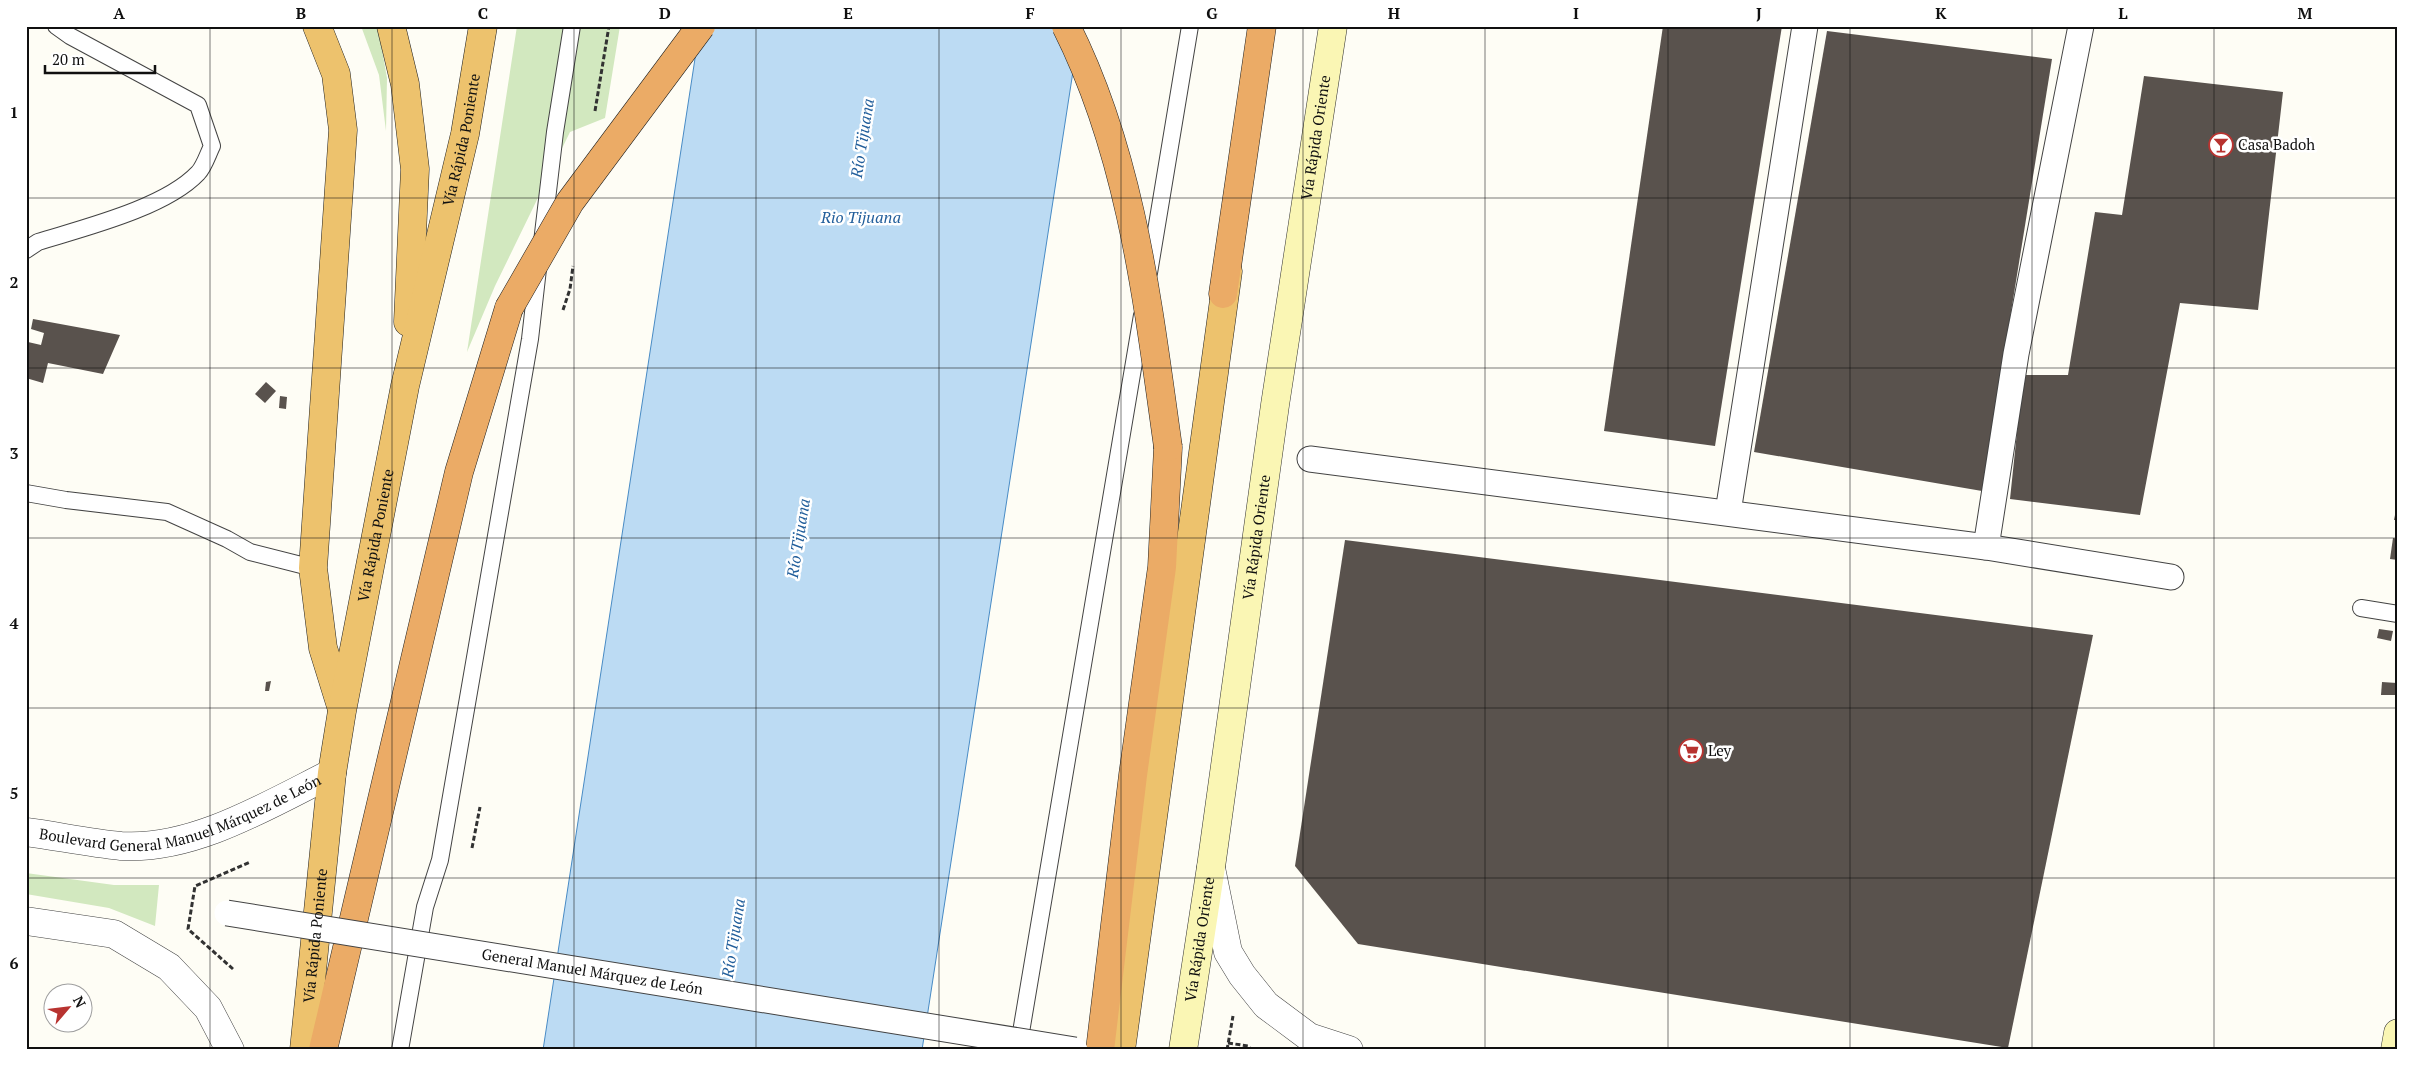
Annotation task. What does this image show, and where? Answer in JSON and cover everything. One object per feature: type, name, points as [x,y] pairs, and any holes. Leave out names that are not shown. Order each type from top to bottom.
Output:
[{"type":"highway","points":[[317,26],[336,74],[343,130],[313,568],[323,648],[342,711]]},
{"type":"highway","points":[[391,26],[406,84],[415,169],[406,386]]},
{"type":"highway","name":"Vía Rápida Poniente","points":[[304,1050],[332,773],[342,711],[406,386],[465,134],[483,26]]},
{"type":"highway","points":[[323,1050],[459,472],[509,308],[570,202],[701,26]]},
{"type":"highway","points":[[1066,26],[1084,63],[1116,157],[1138,248],[1168,447],[1162,566],[1133,775],[1100,1050]]},
{"type":"highway","points":[[1120,1050],[1223,294],[1262,26]]},
{"type":"highway","points":[[1223,294],[1273,26]]},
{"type":"main road","name":"Vía Rápida Oriente","points":[[1183,1050],[1211,867],[1275,405],[1333,26]]},
{"type":"main road","points":[[2395,1050],[2398,1033]]},
{"type":"street","points":[[1728,512],[1805,26]]},
{"type":"street","points":[[1986,547],[2016,354],[2081,26]]},
{"type":"street","points":[[1310,459],[1986,547],[2171,576]]},
{"type":"street","name":"Boulevard General Manuel Márquez de León","points":[[26,832],[122,846],[159,844],[187,838],[241,818],[332,773]]},
{"type":"street","points":[[1211,867],[1228,952],[1242,976],[1266,1005],[1309,1037],[1349,1050]]},
{"type":"street","name":"General Manuel Márquez de León","points":[[227,913],[1075,1050]]},
{"type":"street","points":[[26,921],[114,934],[169,967],[208,1008],[230,1050]]},
{"type":"lane","points":[[26,250],[38,242],[120,216],[164,198],[198,173],[212,146],[198,105],[70,36],[56,26]]},
{"type":"lane","points":[[400,1050],[426,907],[440,860],[530,339],[554,132],[572,26]]},
{"type":"lane","points":[[1018,1050],[1190,26]]},
{"type":"lane","points":[[26,493],[66,500],[166,512],[227,539],[250,552],[313,568]]},
{"type":"lane","points":[[2361,608],[2398,614]]},
{"type":"path","points":[[233,969],[188,930],[195,886],[250,862]]},
{"type":"path","points":[[1227,1050],[1234,1009]]},
{"type":"path","points":[[1228,1043],[1248,1046],[1252,1050]]},
{"type":"green space","points":[[361,26],[378,27],[387,78],[386,131],[379,75]]},
{"type":"green space","points":[[517,26],[620,26],[605,118],[570,132],[495,286],[467,352]]},
{"type":"green space","points":[[26,873],[114,885],[159,885],[155,926],[109,908],[26,894]]},
{"type":"water","name":"Rio Tijuana","points":[[700,26],[1080,26],[922,1050],[543,1050]]},
{"type":"building","points":[[1663,26],[1782,26],[1715,446],[1604,431]]},
{"type":"building","points":[[1827,31],[2052,59],[1982,491],[1754,452]]},
{"type":"building","points":[[2144,76],[2283,92],[2258,310],[2180,303],[2140,515],[2010,499],[2023,375],[2068,375],[2095,212],[2122,215]]},
{"type":"building","points":[[33,319],[120,335],[103,374],[48,363],[43,383],[26,378],[28,347],[26,335],[29,336],[28,342],[41,345],[44,333],[31,329]]},
{"type":"building","points":[[266,382],[276,391],[265,403],[255,394]]},
{"type":"building","points":[[280,396],[287,397],[286,409],[279,408]]},
{"type":"building","points":[[2397,505],[2398,520],[2394,520]]},
{"type":"building","points":[[2393,538],[2398,539],[2398,560],[2390,559]]},
{"type":"building","name":"Ley","points":[[1345,540],[2093,635],[2008,1048],[1358,944],[1295,866]]},
{"type":"building","points":[[2379,629],[2393,631],[2391,641],[2377,638]]},
{"type":"building","points":[[271,681],[269,691],[265,691],[266,682]]},
{"type":"building","points":[[2382,682],[2397,683],[2396,695],[2381,695]]},
{"type":"building","points":[[26,732],[29,732],[28,750],[26,750]]},
{"type":"place","name":"Casa Badoh","points":[[2221,145]]},
{"type":"place","name":"Ley","points":[[1691,751]]},
{"type":"water label","name":"Río Tijuana","points":[[862,138]]},
{"type":"water label","name":"Río Tijuana","points":[[798,538]]},
{"type":"water label","name":"Río Tijuana","points":[[733,938]]}]
